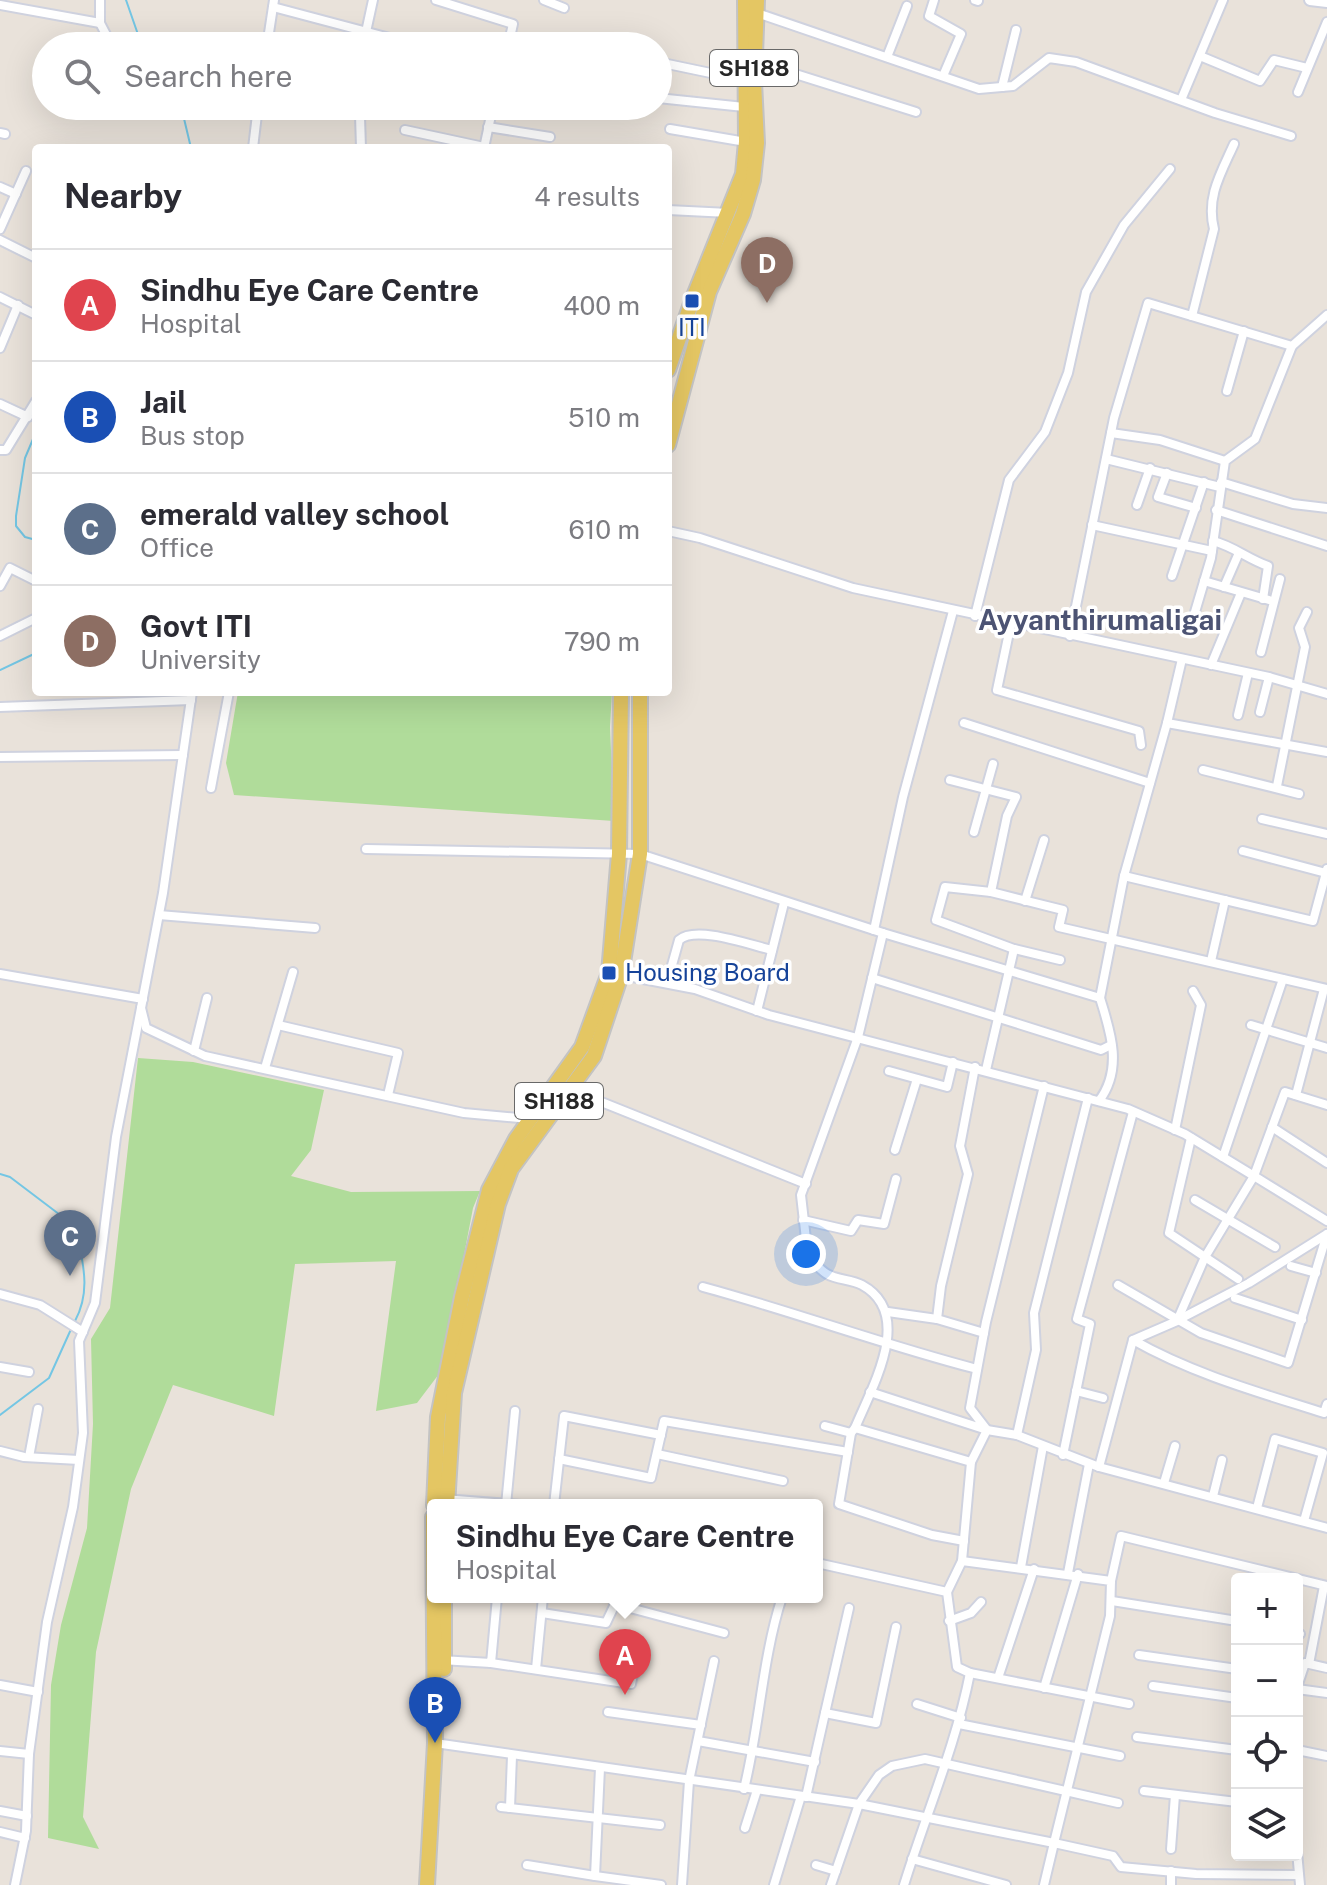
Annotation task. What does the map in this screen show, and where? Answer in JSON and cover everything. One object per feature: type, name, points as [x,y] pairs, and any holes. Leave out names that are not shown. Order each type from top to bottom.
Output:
[{"type":"main road","points":[[672,430],[709,292],[743,214],[753,180],[752,139],[744,107],[745,0]]},
{"type":"main road","name":"SH188","points":[[673,338],[729,213],[752,139],[757,6]]},
{"type":"main road","name":"SH188","points":[[441,1499],[438,1417],[489,1190],[530,1119],[582,1047],[615,974],[621,696]]},
{"type":"main road","name":"SH188","points":[[441,1499],[454,1393],[498,1204],[511,1169],[594,1056],[615,974],[640,854],[640,696]]},
{"type":"main road","points":[[436,1885],[439,1744],[437,1603]]},
{"type":"main road","points":[[439,1660],[444,1603]]},
{"type":"main road","points":[[427,1885],[439,1744]]},
{"type":"street","points":[[31,11],[32,0]]},
{"type":"street","points":[[100,0],[100,23],[105,32]]},
{"type":"street","points":[[269,32],[273,3],[366,32],[373,0]]},
{"type":"street","points":[[436,0],[513,24],[511,32]]},
{"type":"street","points":[[544,0],[564,8]]},
{"type":"street","points":[[934,0],[929,16],[961,34],[943,76]]},
{"type":"street","points":[[1181,100],[1223,0]]},
{"type":"street","points":[[1310,0],[1327,2]]},
{"type":"street","points":[[0,5],[100,23]]},
{"type":"street","points":[[757,6],[979,89],[1013,86],[1049,58],[1076,62],[1291,136]]},
{"type":"street","points":[[887,57],[907,6]]},
{"type":"street","points":[[1298,92],[1327,22]]},
{"type":"street","points":[[1002,87],[1016,30]]},
{"type":"street","points":[[1200,56],[1260,81],[1274,60],[1307,68]]},
{"type":"street","points":[[754,61],[916,112]]},
{"type":"street","points":[[672,65],[744,80]]},
{"type":"street","points":[[672,99],[744,107]]},
{"type":"street","points":[[253,144],[256,120]]},
{"type":"street","points":[[360,120],[361,144]]},
{"type":"street","points":[[485,144],[490,120]]},
{"type":"street","points":[[488,127],[550,137]]},
{"type":"street","points":[[670,129],[752,139]]},
{"type":"street","points":[[405,130],[466,144]]},
{"type":"street","points":[[1192,316],[1214,229],[1211,215],[1215,183],[1234,144]]},
{"type":"street","points":[[975,616],[1009,480],[1045,432],[1068,373],[1086,292],[1124,225],[1170,169]]},
{"type":"street","points":[[0,229],[26,171]]},
{"type":"street","points":[[0,187],[16,194]]},
{"type":"street","points":[[672,210],[729,213]]},
{"type":"street","points":[[0,240],[32,256]]},
{"type":"street","points":[[0,297],[32,313]]},
{"type":"street","points":[[1070,636],[1111,433],[1148,303],[1292,346]]},
{"type":"street","points":[[0,348],[18,305]]},
{"type":"street","points":[[1195,612],[1212,546],[1225,461],[1255,439],[1292,346],[1327,315]]},
{"type":"street","points":[[1227,391],[1244,331]]},
{"type":"street","points":[[0,404],[28,417]]},
{"type":"street","points":[[0,450],[6,450],[32,409]]},
{"type":"street","points":[[1111,433],[1160,440],[1225,461]]},
{"type":"street","points":[[1106,459],[1221,484],[1293,504],[1327,508]]},
{"type":"street","points":[[1137,505],[1150,468]]},
{"type":"street","points":[[1167,473],[1158,497],[1196,508]]},
{"type":"street","points":[[1172,576],[1204,482]]},
{"type":"street","points":[[1216,510],[1327,546]]},
{"type":"street","points":[[1092,525],[1182,546],[1231,546],[1238,555],[1268,566],[1263,599]]},
{"type":"street","points":[[672,532],[700,538],[853,588],[1269,677],[1327,694]]},
{"type":"street","points":[[1224,587],[1238,555]]},
{"type":"street","points":[[0,586],[10,568],[32,579]]},
{"type":"street","points":[[1261,652],[1280,579]]},
{"type":"street","points":[[1204,581],[1273,602]]},
{"type":"street","points":[[1211,665],[1241,593]]},
{"type":"street","points":[[953,611],[903,797],[872,978],[858,1037],[801,1195],[808,1257],[827,1274],[860,1283],[882,1298],[888,1312],[883,1361],[853,1430],[839,1504],[932,1535],[964,1541]]},
{"type":"street","points":[[1277,786],[1305,647],[1299,628],[1307,612]]},
{"type":"street","points":[[0,636],[32,620]]},
{"type":"street","points":[[1011,623],[997,690],[1139,731],[1141,745]]},
{"type":"street","points":[[1099,1101],[1111,1085],[1113,1039],[1100,998],[1110,936],[1182,659]]},
{"type":"street","points":[[1238,715],[1248,673]]},
{"type":"street","points":[[1260,712],[1269,677]]},
{"type":"street","points":[[0,707],[192,696],[159,915],[116,1137],[95,1303],[79,1341],[83,1433],[47,1622],[29,1754],[25,1838],[15,1885]]},
{"type":"street","points":[[211,788],[228,696]]},
{"type":"street","points":[[964,723],[1150,783]]},
{"type":"street","points":[[1167,723],[1327,752]]},
{"type":"street","points":[[0,757],[183,755]]},
{"type":"street","points":[[974,832],[993,764]]},
{"type":"street","points":[[1203,770],[1277,786],[1299,794]]},
{"type":"street","points":[[950,780],[1016,797],[1007,816],[991,892]]},
{"type":"street","points":[[1262,819],[1327,834]]},
{"type":"street","points":[[1025,901],[1044,840]]},
{"type":"street","points":[[366,849],[640,854],[784,903],[1100,998]]},
{"type":"street","points":[[1124,876],[1313,921],[1327,871],[1243,851]]},
{"type":"street","points":[[1060,960],[1014,949],[936,920],[945,887],[991,892],[1063,910],[1059,927],[1110,936],[1326,989],[1296,1095]]},
{"type":"street","points":[[1211,961],[1225,900]]},
{"type":"street","points":[[757,1011],[784,903]]},
{"type":"street","points":[[159,915],[315,928]]},
{"type":"street","points":[[667,983],[679,940],[685,935],[699,933],[772,950]]},
{"type":"street","points":[[986,1070],[1014,949]]},
{"type":"street","points":[[265,1068],[293,972]]},
{"type":"street","points":[[0,974],[142,1003]]},
{"type":"street","points":[[615,974],[695,989],[757,1011],[975,1067],[1133,1112],[1191,1138],[1327,1221]]},
{"type":"street","points":[[872,978],[1101,1050],[1111,1045]]},
{"type":"street","points":[[1223,1157],[1283,979]]},
{"type":"street","points":[[1175,1130],[1201,1005],[1193,991]]},
{"type":"street","points":[[194,1051],[207,998]]},
{"type":"street","points":[[142,1003],[146,1028],[194,1051],[464,1113],[530,1119]]},
{"type":"street","points":[[278,1025],[398,1053],[388,1095]]},
{"type":"street","points":[[1251,1025],[1327,1048]]},
{"type":"street","points":[[889,1071],[947,1087],[953,1062]]},
{"type":"street","points":[[937,1319],[968,1174],[960,1146],[975,1067]]},
{"type":"street","points":[[895,1150],[917,1079]]},
{"type":"street","points":[[987,1430],[970,1408],[984,1333],[1044,1086]]},
{"type":"street","points":[[568,1089],[806,1184]]},
{"type":"street","points":[[1177,1321],[1205,1257],[1254,1176],[1285,1092],[1327,1105]]},
{"type":"street","points":[[1017,1435],[1036,1350],[1034,1313],[1088,1098]]},
{"type":"street","points":[[1063,1455],[1090,1324],[1077,1319],[1133,1112]]},
{"type":"street","points":[[1272,1127],[1327,1163]]},
{"type":"street","points":[[1191,1138],[1169,1233],[1238,1279]]},
{"type":"street","points":[[803,1220],[851,1231],[858,1220],[884,1224],[896,1179]]},
{"type":"street","points":[[1195,1200],[1275,1247]]},
{"type":"street","points":[[1118,1285],[1177,1321],[1288,1363],[1327,1234]]},
{"type":"street","points":[[1133,1340],[1249,1283],[1327,1234]]},
{"type":"street","points":[[1291,1266],[1316,1273]]},
{"type":"street","points":[[703,1287],[773,1306],[885,1345],[977,1369]]},
{"type":"street","points":[[0,1294],[40,1305],[83,1332]]},
{"type":"street","points":[[1235,1298],[1302,1320]]},
{"type":"street","points":[[888,1312],[937,1319],[984,1333]]},
{"type":"street","points":[[1133,1340],[1172,1362],[1238,1386],[1324,1413],[1327,1404]]},
{"type":"street","points":[[1099,1467],[1133,1340]]},
{"type":"street","points":[[0,1367],[29,1372]]},
{"type":"street","points":[[1076,1391],[1103,1398]]},
{"type":"street","points":[[870,1392],[987,1430],[1017,1435],[1099,1467],[1327,1528]]},
{"type":"street","points":[[29,1457],[38,1409]]},
{"type":"street","points":[[506,1499],[515,1411]]},
{"type":"street","points":[[555,1499],[564,1416],[661,1435]]},
{"type":"street","points":[[559,1459],[651,1478],[664,1421],[848,1452]]},
{"type":"street","points":[[825,1426],[853,1430],[971,1462]]},
{"type":"street","points":[[987,1430],[971,1462],[962,1561],[947,1592],[957,1667],[970,1673],[1129,1704]]},
{"type":"street","points":[[1257,1508],[1275,1439],[1323,1453],[1304,1521]]},
{"type":"street","points":[[1021,1567],[1043,1446]]},
{"type":"street","points":[[1164,1483],[1175,1446]]},
{"type":"street","points":[[0,1451],[29,1457],[79,1460]]},
{"type":"street","points":[[657,1454],[783,1481]]},
{"type":"street","points":[[1213,1496],[1222,1460]]},
{"type":"street","points":[[1044,1688],[1073,1574],[1089,1464]]},
{"type":"street","points":[[1044,1885],[1112,1601],[1111,1581],[1121,1536],[1326,1586],[1309,1664]]},
{"type":"street","points":[[962,1561],[1111,1581]]},
{"type":"street","points":[[823,1564],[947,1592]]},
{"type":"street","points":[[998,1678],[1034,1569]]},
{"type":"street","points":[[1112,1601],[1231,1620]]},
{"type":"street","points":[[949,1621],[971,1613],[981,1602]]},
{"type":"street","points":[[491,1663],[496,1603]]},
{"type":"street","points":[[536,1669],[543,1603]]},
{"type":"street","points":[[542,1613],[606,1623],[615,1603]]},
{"type":"street","points":[[626,1603],[724,1633]]},
{"type":"street","points":[[744,1789],[754,1751],[769,1638],[780,1603]]},
{"type":"street","points":[[774,1885],[815,1762],[849,1608]]},
{"type":"street","points":[[825,1713],[876,1723],[896,1627]]},
{"type":"street","points":[[439,1660],[491,1663],[631,1684],[639,1644]]},
{"type":"street","points":[[1139,1655],[1231,1668]]},
{"type":"street","points":[[682,1885],[689,1781],[714,1661]]},
{"type":"street","points":[[1303,1669],[1305,1663],[1327,1668]]},
{"type":"street","points":[[904,1885],[925,1815],[960,1721],[970,1673]]},
{"type":"street","points":[[0,1685],[38,1692]]},
{"type":"street","points":[[1303,1685],[1327,1693]]},
{"type":"street","points":[[1153,1686],[1231,1697]]},
{"type":"street","points":[[917,1704],[960,1721],[1120,1756]]},
{"type":"street","points":[[608,1712],[701,1725]]},
{"type":"street","points":[[1137,1737],[1231,1749]]},
{"type":"street","points":[[698,1741],[815,1762]]},
{"type":"street","points":[[439,1744],[925,1815],[1113,1856],[1121,1867],[1299,1880]]},
{"type":"street","points":[[0,1751],[29,1754]]},
{"type":"street","points":[[1303,1751],[1327,1756]]},
{"type":"street","points":[[512,1756],[505,1808],[660,1825]]},
{"type":"street","points":[[831,1885],[859,1804],[879,1775],[892,1766],[925,1759],[1118,1803]]},
{"type":"street","points":[[595,1876],[600,1768]]},
{"type":"street","points":[[745,1828],[757,1790]]},
{"type":"street","points":[[1144,1791],[1231,1801]]},
{"type":"street","points":[[1171,1849],[1175,1795]]},
{"type":"street","points":[[0,1811],[27,1816]]},
{"type":"street","points":[[0,1832],[25,1838]]},
{"type":"street","points":[[912,1859],[1006,1885]]},
{"type":"street","points":[[527,1865],[661,1885]]},
{"type":"street","points":[[816,1865],[836,1871]]},
{"type":"street","points":[[1171,1871],[1171,1885]]},
{"type":"green space","points":[[237,696],[612,696],[614,821],[234,795],[226,763]]},
{"type":"green space","points":[[138,1058],[193,1062],[324,1090],[311,1150],[291,1176],[351,1192],[480,1191],[473,1208],[442,1370],[417,1403],[376,1411],[396,1261],[295,1264],[274,1416],[173,1385],[131,1489],[96,1652],[83,1817],[99,1849],[48,1838],[51,1685],[61,1625],[87,1528],[93,1424],[91,1339],[110,1308]]},
{"type":"waterway","points":[[126,0],[137,32]]},
{"type":"waterway","points":[[184,120],[190,144]]},
{"type":"waterway","points":[[32,441],[25,458],[16,516],[16,526],[25,537],[32,539]]},
{"type":"waterway","points":[[0,670],[32,655]]},
{"type":"waterway","points":[[0,1174],[10,1177],[76,1227],[84,1286],[75,1321]]},
{"type":"waterway","points":[[0,1415],[49,1378],[72,1327]]},
{"type":"place","name":"ITI","points":[[692,301]]},
{"type":"place","name":"Govt ITI","points":[[767,303]]},
{"type":"place","name":"Housing Board","points":[[609,973]]},
{"type":"place","name":"emerald valley school","points":[[70,1276]]},
{"type":"place","name":"Sindhu Eye Care Centre","points":[[625,1695]]},
{"type":"place","name":"Jail","points":[[435,1743]]},
{"type":"district","name":"Ayyanthirumaligai","points":[[1100,620]]}]
